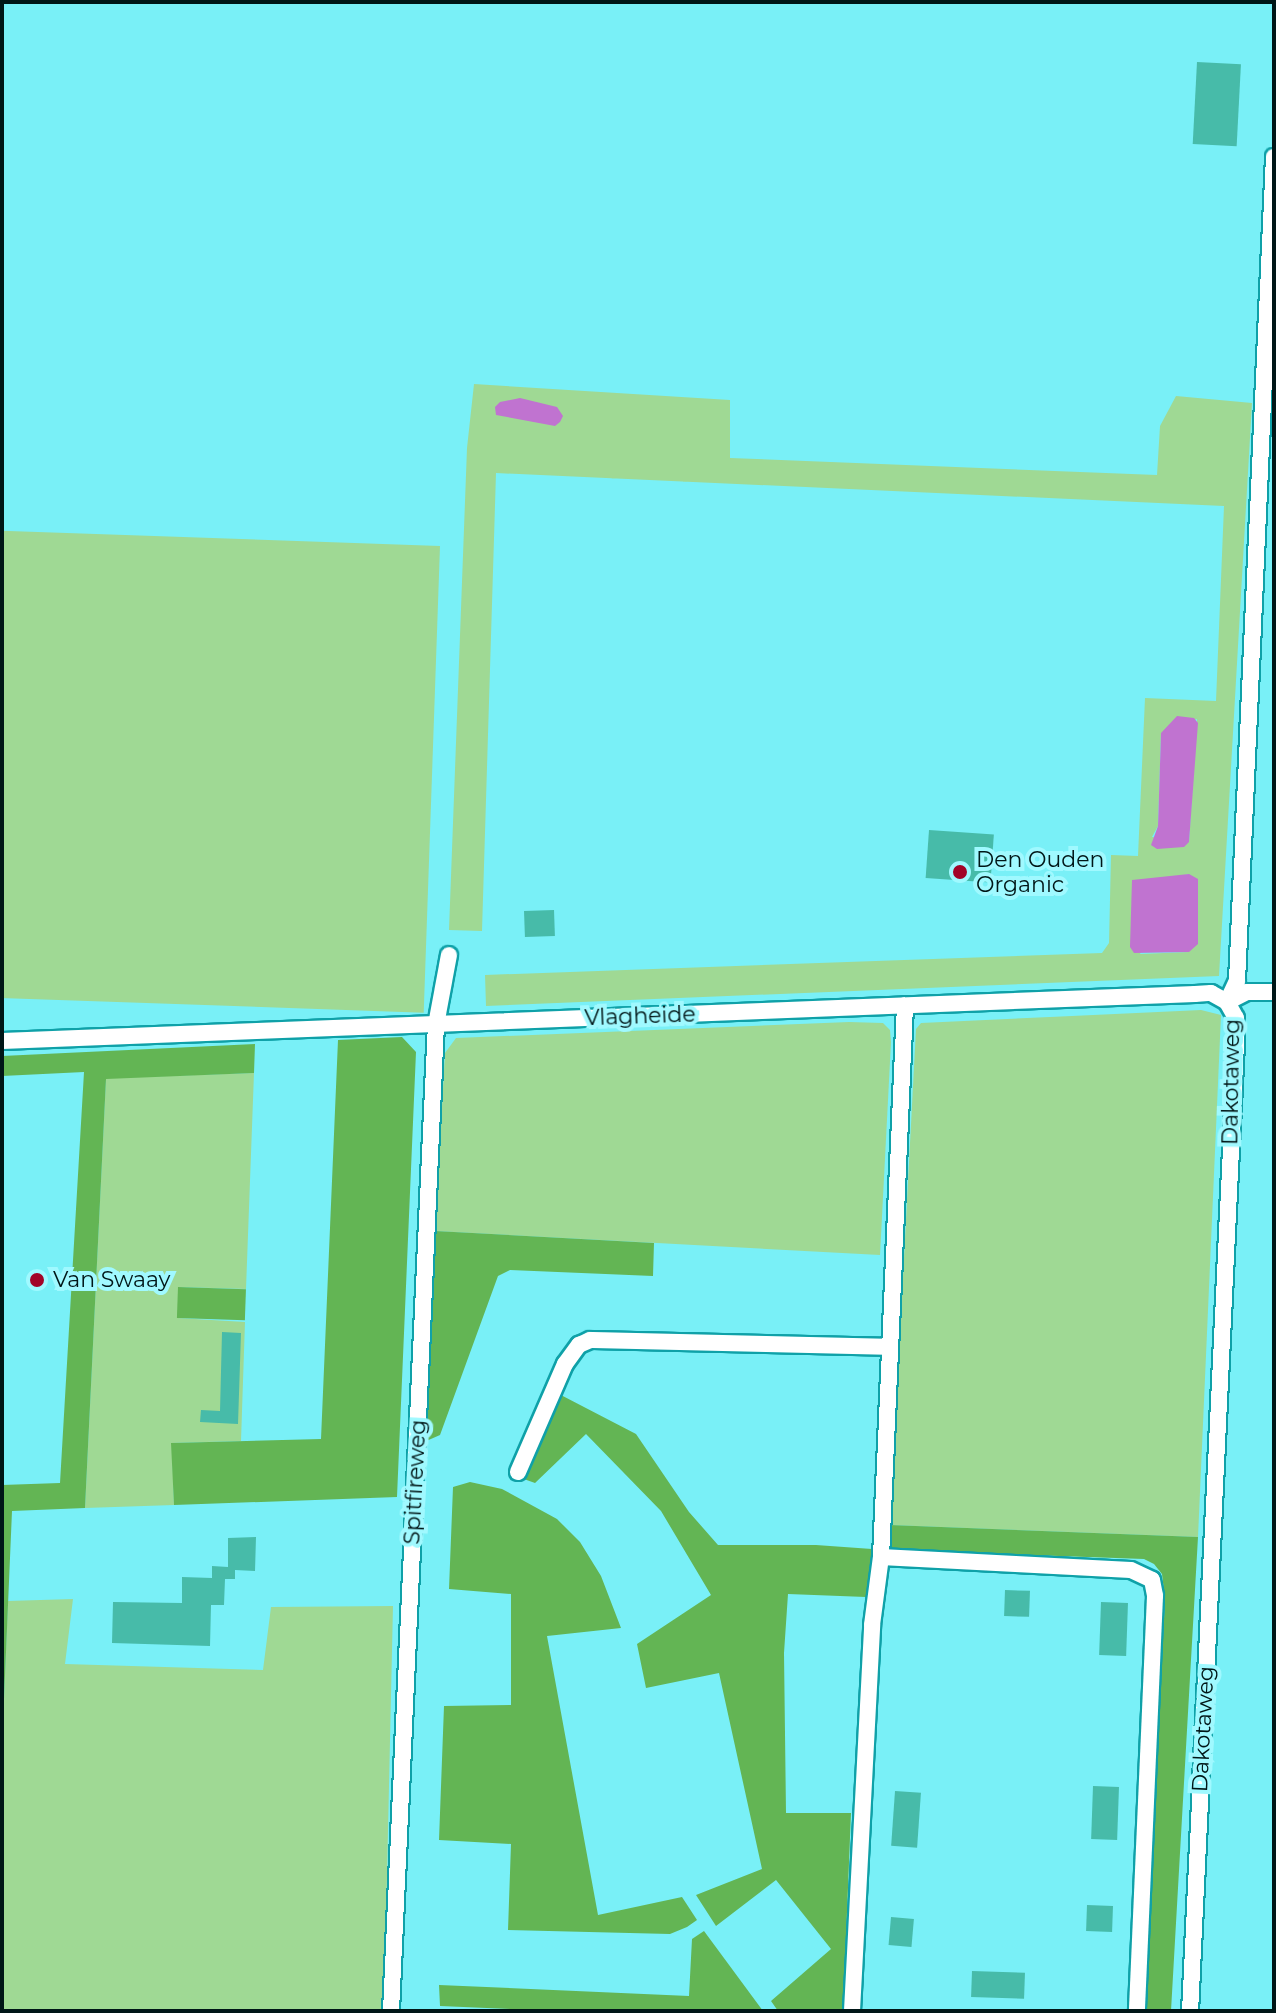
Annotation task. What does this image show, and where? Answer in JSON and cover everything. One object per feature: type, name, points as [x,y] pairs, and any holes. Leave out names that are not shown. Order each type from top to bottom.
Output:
[{"type":"street","name":"Dakotaweg","points":[[1190,2011],[1236,1044],[1236,1018],[1227,1002],[1237,981],[1274,157]]},
{"type":"street","name":"Spitfireweg","points":[[391,2011],[436,1025],[449,955]]},
{"type":"street","name":"Vlagheide","points":[[2,1041],[1211,993],[1227,1002],[1247,992],[1274,992]]},
{"type":"street","points":[[852,2011],[872,1625],[881,1557],[905,1006]]},
{"type":"street","points":[[518,1472],[565,1364],[579,1345],[590,1340],[888,1347]]},
{"type":"street","points":[[881,1557],[1131,1570],[1152,1580],[1155,1596],[1137,2011]]},
{"type":"green space","points":[[474,384],[730,400],[730,458],[1157,475],[1160,426],[1176,396],[1252,403],[1219,976],[486,1006],[485,975],[1102,953],[1109,943],[1111,855],[1138,856],[1145,698],[1216,701],[1224,506],[496,473],[482,931],[449,930],[467,448]],"holes":[[[1197,719],[1189,842],[1152,837],[1158,826],[1161,733]],[[1189,874],[1189,952],[1140,954],[1185,875]]]},
{"type":"green space","points":[[2,531],[440,546],[424,1013],[2,998]]},
{"type":"green space","points":[[1201,1010],[1221,1015],[1198,1537],[890,1525],[916,1029],[921,1023]]},
{"type":"green space","points":[[883,1023],[890,1030],[880,1255],[435,1231],[445,1053],[456,1038]]},
{"type":"green space","points":[[402,1037],[416,1052],[397,1497],[174,1505],[171,1443],[321,1439],[338,1040]]},
{"type":"green space","points":[[255,1044],[254,1073],[106,1079],[85,1508],[12,1511],[2,1746],[2,1485],[60,1483],[84,1072],[2,1076],[2,1056]]},
{"type":"green space","points":[[254,1073],[246,1289],[179,1287],[178,1318],[245,1322],[241,1441],[172,1443],[174,1505],[85,1508],[106,1078]]},
{"type":"green space","points":[[435,1231],[654,1243],[653,1276],[510,1270],[498,1276],[440,1435],[424,1442]]},
{"type":"green space","points":[[178,1287],[246,1289],[245,1320],[177,1318]]},
{"type":"green space","points":[[557,1393],[636,1434],[689,1512],[718,1545],[816,1545],[872,1549],[866,1597],[788,1594],[784,1653],[786,1813],[851,1813],[843,2011],[778,2011],[771,2001],[831,1949],[776,1880],[716,1926],[696,1895],[762,1869],[719,1673],[646,1688],[637,1644],[711,1595],[661,1511],[586,1434],[535,1483],[521,1478]]},
{"type":"green space","points":[[470,1482],[502,1489],[557,1519],[580,1542],[601,1576],[621,1628],[547,1636],[598,1915],[682,1897],[697,1920],[687,1927],[670,1934],[508,1930],[511,1844],[439,1840],[444,1706],[511,1705],[511,1594],[449,1589],[453,1487]]},
{"type":"green space","points":[[890,1525],[1198,1537],[1171,2011],[1144,2011],[1165,1599],[1162,1574],[1154,1564],[1144,1559],[888,1550]]},
{"type":"green space","points":[[73,1599],[65,1664],[263,1670],[271,1607],[393,1606],[384,2011],[2,2011],[2,1746],[8,1601]]},
{"type":"green space","points":[[704,1931],[763,2011],[558,2011],[440,2006],[439,1985],[689,1996],[692,1939]]},
{"type":"shaded area","points":[[520,398],[557,407],[563,416],[560,422],[555,426],[496,415],[495,407],[500,402]]},
{"type":"shaded area","points":[[1177,716],[1194,718],[1198,723],[1189,842],[1184,847],[1157,849],[1151,845],[1158,826],[1161,733]]},
{"type":"shaded area","points":[[1189,874],[1198,879],[1198,944],[1189,952],[1134,953],[1130,947],[1132,880]]},
{"type":"building","points":[[1197,62],[1241,64],[1237,146],[1193,144]]},
{"type":"building","points":[[929,830],[994,835],[990,882],[926,878]]},
{"type":"building","points":[[554,910],[555,936],[525,937],[524,911]]},
{"type":"building","points":[[222,1332],[241,1333],[238,1424],[200,1422],[201,1410],[220,1411]]},
{"type":"building","points":[[256,1537],[255,1571],[235,1570],[235,1579],[225,1579],[224,1605],[211,1605],[210,1646],[112,1643],[113,1602],[182,1603],[182,1577],[212,1578],[212,1566],[228,1567],[228,1538]]},
{"type":"building","points":[[1005,1590],[1030,1591],[1029,1617],[1004,1616]]},
{"type":"building","points":[[1101,1602],[1128,1603],[1126,1656],[1099,1655]]},
{"type":"building","points":[[1093,1786],[1119,1787],[1117,1840],[1091,1839]]},
{"type":"building","points":[[895,1791],[921,1793],[917,1848],[891,1846]]},
{"type":"building","points":[[1087,1905],[1113,1906],[1112,1932],[1086,1931]]},
{"type":"building","points":[[891,1917],[914,1919],[911,1947],[889,1945]]},
{"type":"building","points":[[972,1971],[1025,1973],[1024,1999],[971,1997]]},
{"type":"place","name":"Den Ouden Organic","points":[[960,872]]},
{"type":"place","name":"Van Swaay","points":[[37,1280]]}]
